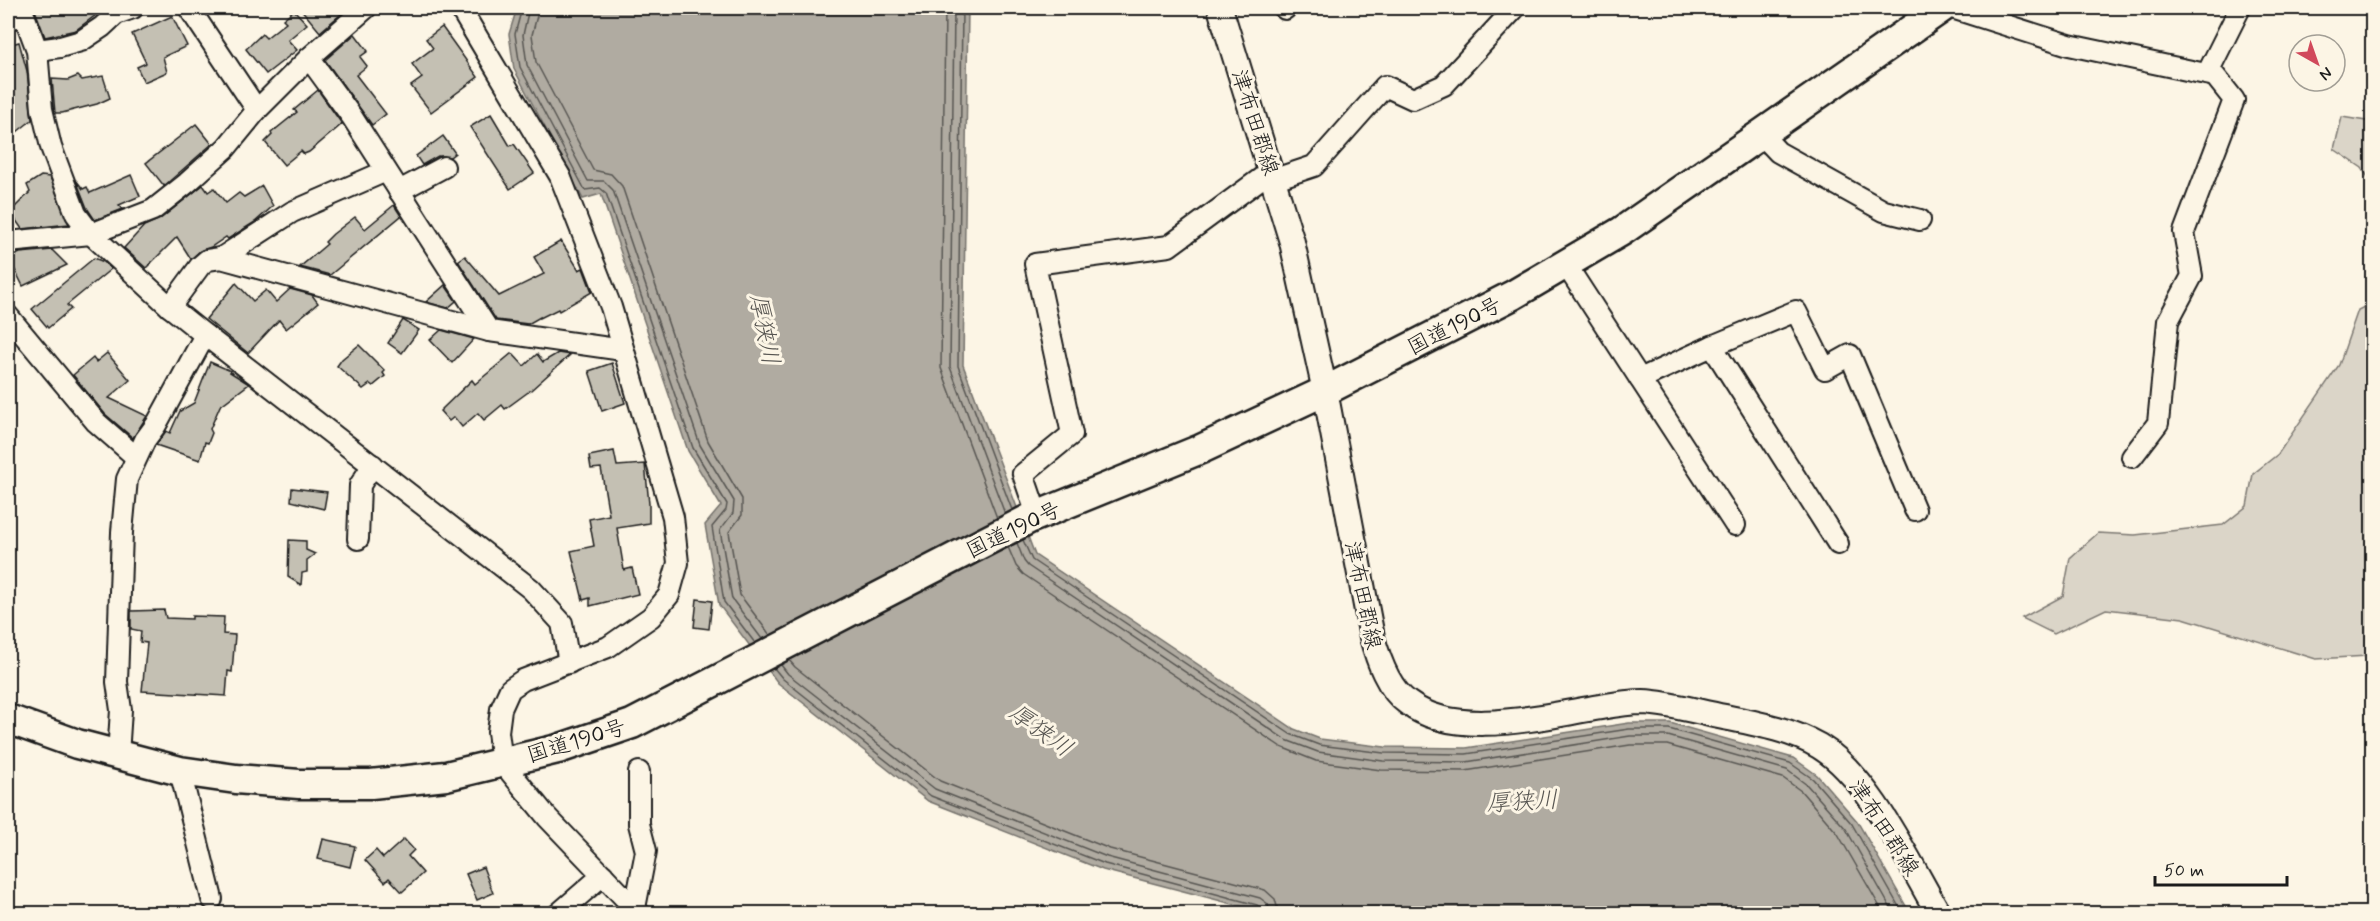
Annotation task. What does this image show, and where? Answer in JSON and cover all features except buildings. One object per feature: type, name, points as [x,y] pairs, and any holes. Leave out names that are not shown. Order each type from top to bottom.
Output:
[{"type":"highway","name":"国道190号","points":[[8,719],[77,744],[180,771],[236,779],[299,784],[371,784],[446,776],[558,749],[632,724],[1033,517],[1201,449],[1325,391],[1513,295],[1622,231],[1942,8]]},
{"type":"main road","name":"津布田郡線","points":[[1220,8],[1292,242],[1325,391],[1371,637],[1379,662],[1406,702],[1431,717],[1452,722],[1484,723],[1643,702],[1734,719],[1798,736],[1830,754],[1848,770],[1868,794],[1939,914]]},
{"type":"street","points":[[37,50],[60,47],[81,40],[102,27],[116,14],[133,8]]},
{"type":"street","points":[[189,8],[257,110]]},
{"type":"street","points":[[8,223],[12,242],[91,234],[153,210],[226,148],[257,110],[309,57],[366,8]]},
{"type":"street","points":[[459,8],[560,176],[611,307],[673,518],[678,563],[669,595],[651,618],[608,647],[522,680],[510,689],[501,709],[498,732],[502,762],[548,817],[637,911]]},
{"type":"street","points":[[1033,517],[1023,474],[1072,434],[1035,264],[1169,246],[1273,175],[1314,166],[1385,86],[1413,99],[1444,85],[1515,8]]},
{"type":"street","points":[[1952,8],[2069,45],[2215,76],[2234,100],[2184,232],[2192,276],[2168,321],[2158,423],[2133,457]]},
{"type":"street","points":[[2207,74],[2240,8]]},
{"type":"street","points":[[8,19],[24,15],[37,50],[42,109],[51,147],[76,214],[91,234],[170,307],[531,590],[562,623],[569,663]]},
{"type":"street","points":[[309,57],[352,117],[489,331]]},
{"type":"street","points":[[1761,134],[1778,152],[1884,211],[1920,220]]},
{"type":"street","points":[[399,191],[444,166]]},
{"type":"street","points":[[221,258],[292,212],[386,171]]},
{"type":"street","points":[[170,307],[200,266],[207,260],[221,258],[489,331],[623,351]]},
{"type":"street","points":[[1566,265],[1735,525]]},
{"type":"street","points":[[1640,379],[1796,311],[1825,369],[1850,355],[1915,510]]},
{"type":"street","points":[[8,316],[96,422],[136,457]]},
{"type":"street","points":[[118,755],[121,710],[117,682],[122,532],[127,479],[136,457],[205,335]]},
{"type":"street","points":[[1712,346],[1838,544]]},
{"type":"street","points":[[357,538],[360,485],[373,465]]},
{"type":"street","points":[[180,771],[212,899]]},
{"type":"street","points":[[637,911],[646,851],[639,824],[639,772]]},
{"type":"street","points":[[558,914],[603,875]]},
{"type":"shaded area","points":[[2342,117],[2372,122],[2372,183],[2362,168],[2334,149]]},
{"type":"shaded area","points":[[2372,303],[2372,653],[2368,656],[2316,659],[2183,618],[2106,609],[2054,634],[2022,618],[2063,596],[2070,558],[2098,533],[2135,535],[2223,525],[2247,506],[2253,474],[2278,454],[2339,365],[2358,310]]},
{"type":"water","name":"厚狭川","points":[[517,8],[968,8],[963,365],[1035,555],[1294,729],[1320,739],[1385,747],[1466,748],[1629,723],[1670,723],[1793,758],[1817,775],[1857,821],[1910,913],[1267,913],[1103,870],[928,801],[778,683],[719,605],[705,525],[721,506],[688,451],[601,194],[583,199],[514,69],[509,34]]}]
